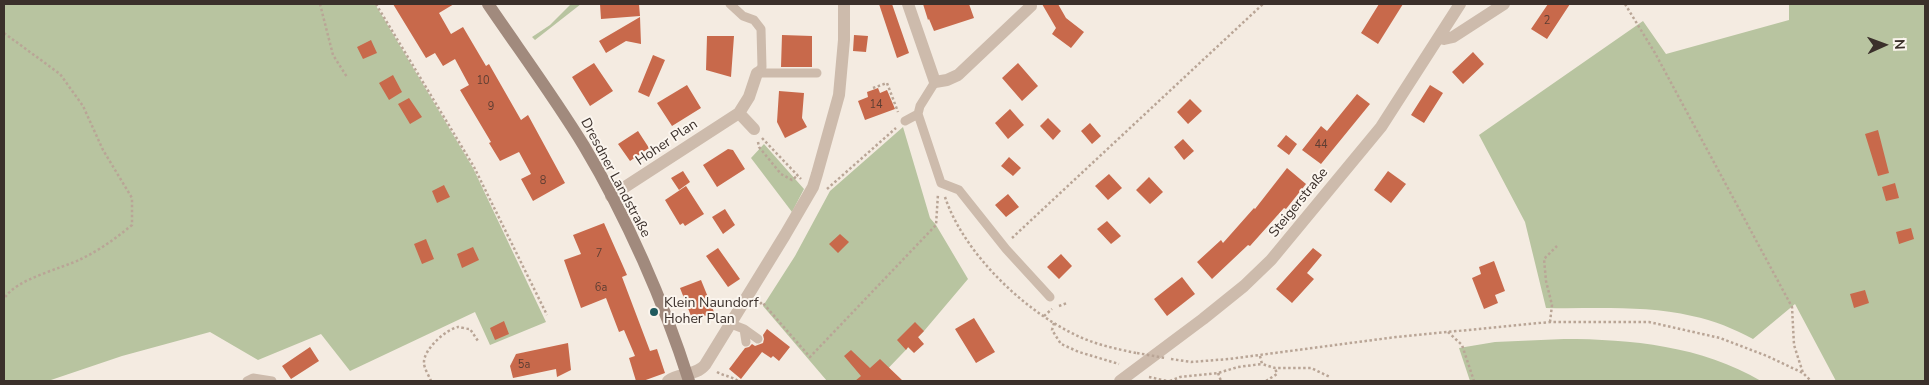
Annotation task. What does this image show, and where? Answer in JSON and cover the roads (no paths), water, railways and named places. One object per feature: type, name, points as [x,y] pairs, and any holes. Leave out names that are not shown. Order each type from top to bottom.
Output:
[{"type":"street","name":"Dresdner Landstraße","points":[[488,4],[570,125],[611,196],[666,316],[688,378]]},
{"type":"street","points":[[668,381],[673,378],[688,378],[701,370],[738,326],[813,187],[827,143],[839,95],[844,40],[844,4]]},
{"type":"street","points":[[908,4],[935,82],[947,80],[958,75],[1032,5]]},
{"type":"street","name":"Steigerstraße","points":[[1120,381],[1203,320],[1244,286],[1271,260],[1381,127],[1460,4]]},
{"type":"street","points":[[1440,36],[1444,39],[1453,37],[1504,4]]},
{"type":"street","name":"Hoher Plan","points":[[611,196],[739,113],[749,97],[757,73]]},
{"type":"street","points":[[739,113],[754,129]]},
{"type":"lane","points":[[730,4],[743,16],[754,20],[761,29],[762,67],[757,73]]},
{"type":"lane","points":[[757,73],[817,73]]},
{"type":"lane","points":[[935,82],[918,114],[941,183],[959,190],[1050,297]]},
{"type":"lane","points":[[903,120],[918,114]]},
{"type":"lane","points":[[738,326],[758,339]]},
{"type":"lane","points":[[738,326],[746,342]]},
{"type":"lane","points":[[247,381],[253,378],[272,381]]},
{"type":"place","name":"Klein Naundorf Hoher Plan","points":[[654,312]]}]
